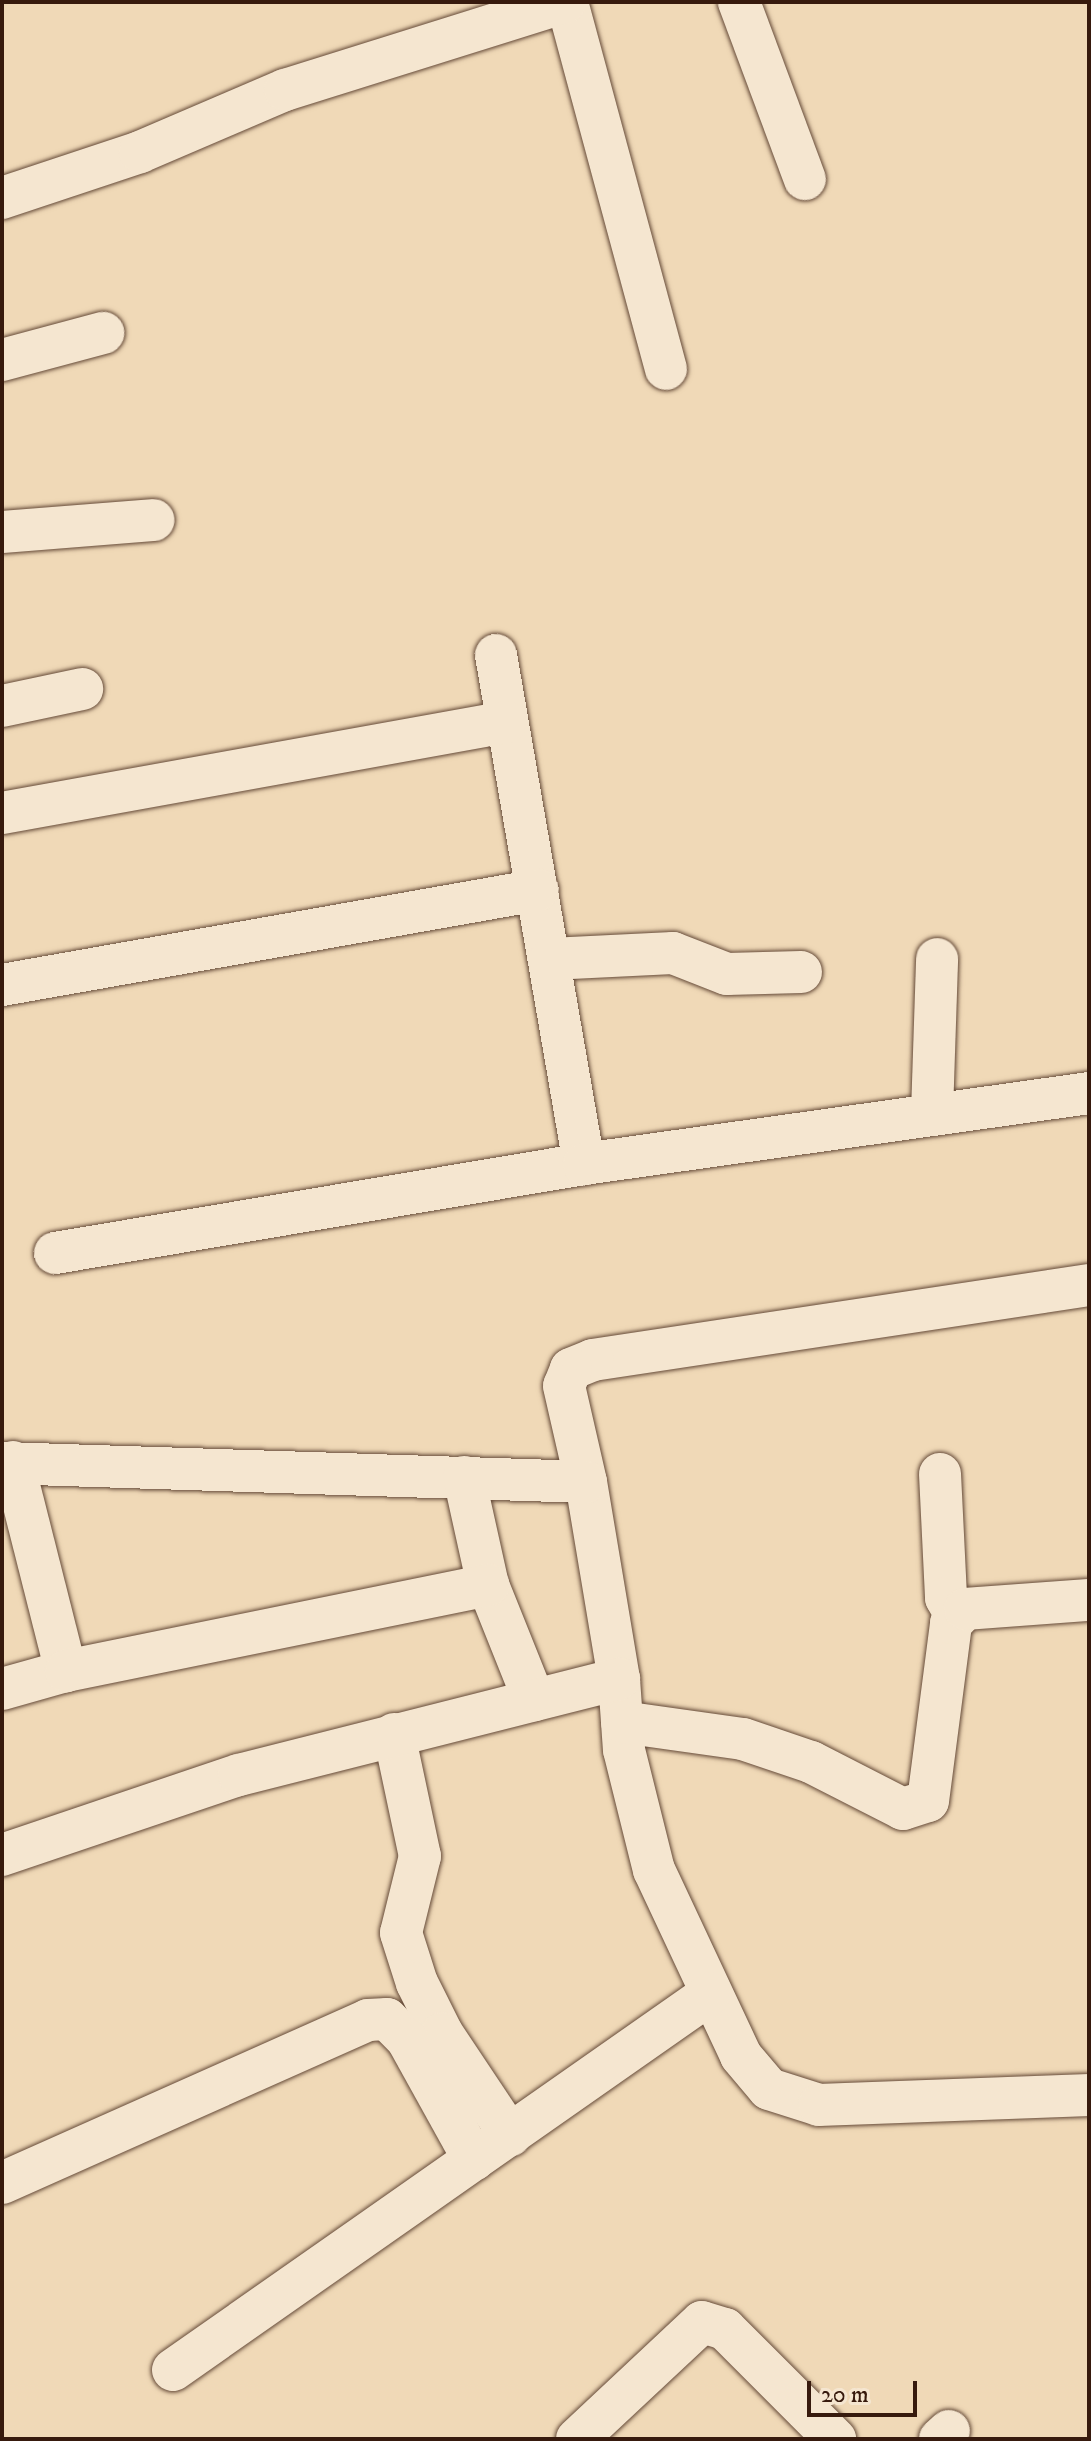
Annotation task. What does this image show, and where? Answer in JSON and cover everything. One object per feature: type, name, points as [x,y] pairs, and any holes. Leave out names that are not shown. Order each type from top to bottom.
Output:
[{"type":"street","points":[[2,198],[140,152],[285,90],[566,2],[666,369]]},
{"type":"street","points":[[739,2],[805,179]]},
{"type":"street","points":[[2,360],[103,333]]},
{"type":"street","points":[[2,532],[154,520]]},
{"type":"street","points":[[496,655],[584,1164]]},
{"type":"street","points":[[2,706],[82,689]]},
{"type":"street","points":[[2,813],[506,722]]},
{"type":"street","points":[[2,985],[538,890]]},
{"type":"street","points":[[550,959],[673,953],[695,957],[727,974],[801,972]]},
{"type":"street","points":[[932,1113],[937,959]]},
{"type":"street","points":[[55,1253],[584,1164],[1089,1093]]},
{"type":"street","points":[[1089,1285],[593,1360],[571,1369],[564,1386],[586,1482],[619,1679],[622,1722],[654,1870],[741,2056],[769,2089],[819,2105],[1089,2095]]},
{"type":"street","points":[[66,1671],[7,1462],[586,1482]]},
{"type":"street","points":[[940,1474],[946,1598],[957,1617]]},
{"type":"street","points":[[464,1477],[488,1585],[534,1700]]},
{"type":"street","points":[[2,1689],[66,1671],[488,1585]]},
{"type":"street","points":[[622,1722],[743,1739],[811,1762],[903,1809],[928,1801],[946,1648],[957,1617],[965,1609],[1089,1600]]},
{"type":"street","points":[[2,1855],[239,1775],[619,1679]]},
{"type":"street","points":[[394,1734],[420,1856],[401,1933],[417,1983],[442,2033],[510,2135]]},
{"type":"street","points":[[173,2370],[710,1994]]},
{"type":"street","points":[[2,2183],[368,2020],[387,2019],[407,2039],[474,2160]]},
{"type":"street","points":[[577,2439],[702,2322],[725,2329],[835,2439]]}]
